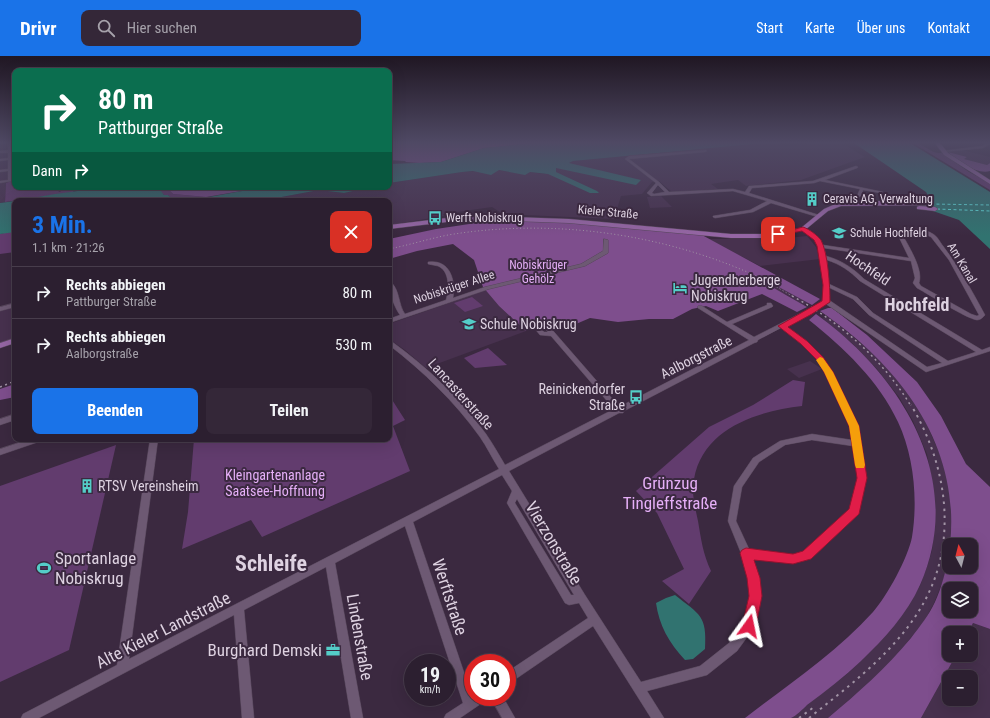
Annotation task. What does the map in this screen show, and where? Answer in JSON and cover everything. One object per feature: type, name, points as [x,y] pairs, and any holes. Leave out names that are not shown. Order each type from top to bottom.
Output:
[{"type":"main road","points":[[988,175],[990,182]]},
{"type":"main road","name":"Kieler Straße","points":[[392,227],[455,219],[505,219],[581,222],[677,231],[754,236],[778,234],[803,229],[830,208],[840,204],[857,203],[927,206]]},
{"type":"main road","name":"Kieler Straße","points":[[888,204],[921,203],[935,209]]},
{"type":"main road","points":[[0,346],[12,341]]},
{"type":"street","points":[[0,182],[10,181],[10,174]]},
{"type":"street","points":[[647,174],[668,193]]},
{"type":"street","points":[[747,193],[750,187],[804,184],[837,174]]},
{"type":"street","points":[[821,180],[881,192]]},
{"type":"street","name":"Kieler Straße","points":[[658,183],[649,193],[653,195],[727,189],[747,193],[820,216]]},
{"type":"street","points":[[859,196],[862,188]]},
{"type":"street","points":[[715,217],[751,211],[771,201]]},
{"type":"street","points":[[803,229],[817,239],[820,246],[827,285],[826,302],[924,369],[928,370],[947,362],[990,349]]},
{"type":"street","name":"Am Kanal","points":[[903,229],[923,231],[933,236],[951,260],[982,315],[978,318],[969,315],[919,287],[916,283],[918,278],[913,260],[898,231],[903,229]]},
{"type":"street","name":"Nobiskrüger Allee","points":[[392,320],[487,288],[583,265],[606,252],[606,240]]},
{"type":"street","points":[[820,246],[913,260]]},
{"type":"street","name":"Hochfeld","points":[[822,257],[844,264],[853,270],[862,280],[981,352]]},
{"type":"street","points":[[430,264],[437,263],[442,265],[449,276],[451,291],[449,301]]},
{"type":"street","points":[[827,285],[855,298],[871,314],[947,362]]},
{"type":"street","points":[[392,286],[399,310],[404,316]]},
{"type":"street","name":"Aalborgstraße","points":[[504,471],[755,341],[826,302]]},
{"type":"street","points":[[728,324],[770,306],[769,304]]},
{"type":"street","points":[[0,309],[12,306]]},
{"type":"street","points":[[700,307],[755,341]]},
{"type":"street","points":[[746,553],[793,559],[807,555],[855,511],[862,478],[858,444],[854,426],[829,372],[820,359],[804,342],[782,326]]},
{"type":"street","points":[[552,334],[612,404],[620,411]]},
{"type":"street","name":"Lancasterstraße","points":[[392,344],[434,379],[468,416],[483,436],[504,471]]},
{"type":"street","points":[[0,422],[12,418]]},
{"type":"street","points":[[639,688],[703,671],[733,647],[749,626],[756,596],[754,578],[746,553],[732,521],[738,486],[756,460],[783,443],[812,437],[858,444]]},
{"type":"street","points":[[0,452],[29,442]]},
{"type":"street","points":[[122,669],[154,442]]},
{"type":"street","name":"Vierzonstraße","points":[[504,471],[516,491],[511,503],[569,600],[581,598],[658,718]]},
{"type":"street","name":"Alte Kieler Landstraße","points":[[27,718],[504,471]]},
{"type":"street","name":"Werftstraße","points":[[408,521],[464,690]]},
{"type":"street","name":"Lindenstraße","points":[[330,562],[357,718]]},
{"type":"street","points":[[239,609],[248,718]]},
{"type":"street","points":[[516,673],[595,619]]},
{"type":"street","points":[[450,718],[468,706]]},
{"type":"street","points":[[502,706],[509,718]]},
{"type":"shaded area","points":[[0,174],[12,174],[12,180],[6,183],[5,202],[0,203]]},
{"type":"shaded area","points":[[392,174],[449,174],[392,183]]},
{"type":"shaded area","name":"Werft Nobiskrug","points":[[449,174],[818,174],[801,180],[746,186],[738,180],[711,184],[718,189],[672,192],[659,181],[652,182],[642,194],[621,196],[614,219],[503,214],[492,207],[443,214],[444,216],[392,225],[392,198],[276,198],[319,190],[344,193],[354,190],[392,190],[392,183]]},
{"type":"shaded area","points":[[548,174],[560,174],[599,193],[590,193]]},
{"type":"shaded area","points":[[584,174],[615,174],[641,180],[636,185]]},
{"type":"shaded area","points":[[899,174],[960,174],[990,192],[990,249],[959,220],[930,210],[921,201],[929,197],[926,192]]},
{"type":"shaded area","points":[[85,190],[159,190],[164,195],[168,195],[172,198],[32,198]]},
{"type":"shaded area","points":[[248,190],[319,190],[276,198],[204,198]]},
{"type":"shaded area","points":[[319,190],[354,190],[344,193]]},
{"type":"shaded area","points":[[661,196],[672,207],[650,208],[647,197]]},
{"type":"shaded area","points":[[12,201],[12,232],[0,234],[0,203]]},
{"type":"shaded area","points":[[625,235],[767,280],[809,303],[803,305],[787,295]]},
{"type":"shaded area","points":[[807,236],[816,247],[820,259],[760,266],[708,239],[777,239]]},
{"type":"shaded area","name":"Schule Nobiskrug","points":[[486,290],[499,306],[526,331],[426,368],[392,341],[392,323]]},
{"type":"shaded area","points":[[12,308],[12,338],[0,343],[0,311]]},
{"type":"shaded area","points":[[829,317],[873,353],[900,382],[923,416],[941,457],[946,473],[951,495],[953,523],[951,538],[942,538],[942,574],[945,574],[934,603],[925,620],[893,660],[828,718],[790,718],[847,674],[875,647],[906,608],[920,586],[932,551],[934,533],[934,491],[927,454],[913,421],[899,397],[877,369],[853,344],[822,318]]},
{"type":"shaded area","points":[[810,361],[822,369],[799,378],[787,369]]},
{"type":"shaded area","points":[[675,595],[696,612],[703,622],[705,629],[705,649],[693,659],[685,660],[679,654],[662,626],[657,611],[656,603]]},
{"type":"shaded area","points":[[973,623],[990,629],[990,718],[921,718],[942,680],[942,706],[978,706],[978,670],[948,670],[952,662],[978,662],[978,626],[972,626]]},
{"type":"green space","points":[[964,174],[973,174],[990,183],[990,190]]},
{"type":"green space","points":[[12,180],[12,190],[56,190],[60,192],[62,190],[74,190],[73,192],[32,198],[12,198],[12,201],[5,202],[6,183]]},
{"type":"green space","points":[[158,190],[169,190],[173,194],[206,197],[172,198]]},
{"type":"green space","points":[[169,190],[247,190],[206,197],[173,194]]},
{"type":"green space","name":"Nobiskrüger Gehölz","points":[[496,220],[573,223],[702,235],[820,299],[812,305],[775,285],[772,287],[807,307],[797,312],[762,294],[718,311],[706,306],[692,309],[673,319],[649,319],[618,322],[590,318],[576,324],[548,323],[526,331],[499,306],[483,287],[474,260],[453,244],[417,251],[392,258],[392,238],[436,229]]},
{"type":"green space","points":[[12,232],[12,252],[0,254],[0,234]]},
{"type":"green space","points":[[472,297],[483,306],[465,312],[454,303]]},
{"type":"green space","points":[[832,308],[867,335],[917,382],[941,416],[966,464],[990,487],[990,629],[973,623],[972,626],[942,626],[942,662],[952,662],[948,670],[942,670],[942,680],[921,718],[828,718],[882,670],[911,638],[935,602],[944,574],[978,574],[978,538],[950,538],[951,508],[945,473],[935,441],[919,410],[899,382],[875,356],[849,332],[820,311]]},
{"type":"green space","points":[[816,314],[847,339],[875,367],[899,399],[918,433],[930,469],[936,507],[933,545],[920,585],[909,606],[878,644],[848,673],[791,718],[745,718],[828,655],[873,612],[879,605],[896,576],[910,546],[912,537],[915,508],[913,478],[908,449],[898,422],[881,393],[860,366],[809,320]]},
{"type":"green space","points":[[488,348],[507,365],[475,368],[464,358]]},
{"type":"green space","name":"Grünzug Tingleffstraße","points":[[793,380],[805,382],[802,406],[768,412],[735,425],[708,447],[699,461],[693,484],[693,494],[706,559],[711,571],[689,604],[662,581],[684,569],[657,513],[636,491],[709,427],[753,405]]},
{"type":"green space","points":[[12,385],[12,398],[0,400],[0,389]]},
{"type":"green space","name":"Kleingartenanlage Saatsee-Hoffnung","points":[[392,400],[405,420],[393,426],[410,471],[262,537],[251,520],[182,549],[188,512],[194,442],[392,442]]},
{"type":"green space","name":"Sportanlage Nobiskrug","points":[[116,445],[69,650],[0,682],[0,486]]},
{"type":"ferry route","points":[[931,204],[990,205]]},
{"type":"ferry route","points":[[937,209],[990,211]]},
{"type":"railway","points":[[392,248],[448,235],[487,230],[526,228],[565,229],[604,233],[643,239],[718,261],[759,277],[794,297]]},
{"type":"railway","points":[[792,296],[827,318],[859,344],[887,373],[911,406]]},
{"type":"railway","points":[[0,387],[12,382]]},
{"type":"railway","points":[[809,718],[862,675],[886,652],[907,628],[924,602],[937,573],[943,541],[944,504],[940,478],[929,440],[911,405]]},
{"type":"railway","points":[[799,718],[814,707]]},
{"type":"slow traffic","points":[[820,360],[829,372],[845,410],[854,426],[858,444],[860,465]]},
{"type":"place","name":"Ceravis AG, Verwaltung","points":[[812,199]]},
{"type":"place","name":"Werft Nobiskrug","points":[[435,218]]},
{"type":"place","name":"Schule Hochfeld","points":[[839,233]]},
{"type":"place","name":"Jugendherberge Nobiskrug","points":[[680,288]]},
{"type":"place","name":"Schule Nobiskrug","points":[[469,324]]},
{"type":"place","name":"Reinickendorfer Straße","points":[[636,397]]},
{"type":"place","name":"RTSV Vereinsheim","points":[[87,486]]},
{"type":"place","name":"Sportanlage Nobiskrug","points":[[44,568]]},
{"type":"place","name":"Burghard Demski","points":[[333,650]]},
{"type":"district","name":"Hochfeld","points":[[917,305]]},
{"type":"district","name":"Schleife","points":[[271,563]]},
{"type":"route","points":[[749,626],[756,596],[754,578],[746,553],[793,559],[807,555],[855,511],[862,478],[858,444],[854,426],[845,410],[829,372],[820,359],[804,342],[782,326],[826,302],[827,285],[820,246],[817,239],[803,229],[778,234]]}]
